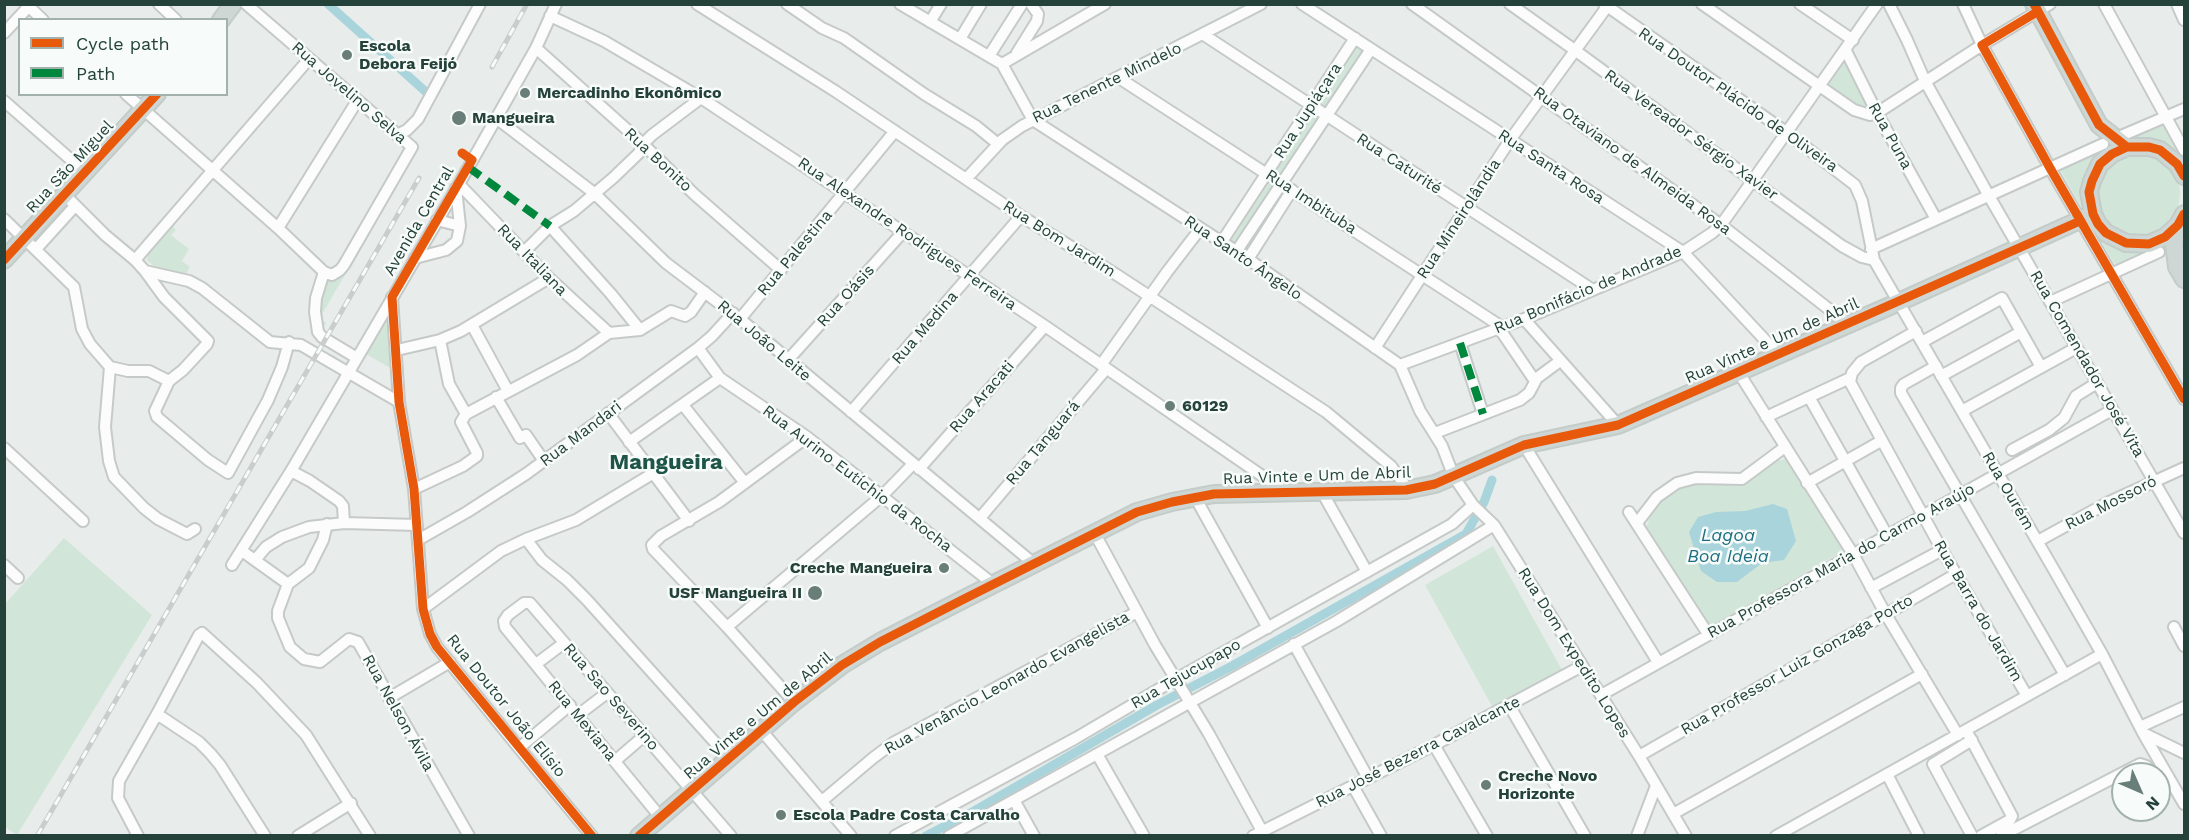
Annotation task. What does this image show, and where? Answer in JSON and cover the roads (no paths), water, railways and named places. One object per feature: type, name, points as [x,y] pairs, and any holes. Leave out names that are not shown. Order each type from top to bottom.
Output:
[{"type":"main road","points":[[222,18],[233,4]]},
{"type":"main road","points":[[2040,7],[2099,125],[2115,143],[2160,150],[2177,164],[2184,177]]},
{"type":"main road","name":"Rua São Miguel","points":[[4,260],[31,243],[70,200],[85,172],[155,96]]},
{"type":"main road","points":[[2100,164],[2112,154],[2115,143]]},
{"type":"main road","points":[[2115,143],[2103,155],[2092,181],[2086,218],[2115,239],[2126,243],[2172,236],[2181,273]]},
{"type":"main road","name":"Rua Vinte e Um de Abril","points":[[639,836],[794,702],[863,652],[1033,563],[1137,512],[1195,497],[1247,492],[1406,490],[1435,484],[1524,445],[1618,425],[2086,218]]},
{"type":"street","points":[[159,4],[174,18]]},
{"type":"street","name":"Rua Jovelino Selva","points":[[246,4],[412,147],[344,265],[332,274],[324,272]]},
{"type":"street","points":[[397,135],[407,130],[418,119],[480,4]]},
{"type":"street","name":"Avenida Central","points":[[232,565],[243,551],[291,471],[457,186],[536,48],[556,4]]},
{"type":"street","name":"Rua Bom Jardim","points":[[697,4],[1326,412],[1391,466],[1406,490]]},
{"type":"street","points":[[788,4],[822,28],[844,38],[924,94],[976,126],[998,144]]},
{"type":"street","points":[[900,4],[1002,64],[1105,4]]},
{"type":"street","points":[[930,22],[941,4]]},
{"type":"street","points":[[960,39],[981,4]]},
{"type":"street","points":[[989,56],[1022,4]]},
{"type":"street","points":[[1016,55],[1037,21],[1038,14],[1031,4]]},
{"type":"street","name":"Rua Tenente Mindelo","points":[[966,179],[1008,135],[1033,120],[1261,4]]},
{"type":"street","name":"Rua Santa Rosa","points":[[1302,4],[1683,252],[1778,354]]},
{"type":"street","name":"Rua Otaviano de Almeida Rosa","points":[[1412,4],[1721,225],[1848,324]]},
{"type":"street","name":"Rua Vereador Sérgio Xavier","points":[[1510,4],[1842,246],[1862,257],[1873,255]]},
{"type":"street","points":[[1702,4],[1858,112],[1870,114],[1877,113],[2040,7]]},
{"type":"street","points":[[1800,4],[1852,40]]},
{"type":"street","name":"Rua Bonifácio de Andrade","points":[[1400,365],[1524,319],[1683,252],[1712,233],[1721,225],[1877,4]]},
{"type":"street","name":"Rua Comendador José Vita","points":[[1888,4],[1925,81],[1989,196],[2184,533]]},
{"type":"street","points":[[1963,4],[1982,45],[2050,168],[2086,218],[2112,274],[2184,399]]},
{"type":"street","points":[[2104,4],[2184,150]]},
{"type":"street","points":[[2177,4],[2184,20]]},
{"type":"street","points":[[4,33],[29,5],[41,18]]},
{"type":"street","name":"Rua Mineirolândia","points":[[1375,348],[1510,140],[1607,5]]},
{"type":"street","name":"Rua Doutor Plácido de Oliveira","points":[[1607,5],[1844,175]]},
{"type":"street","name":"Rua Alexandre Rodrigues Ferreira","points":[[550,16],[604,41],[701,98],[1045,326],[1288,493]]},
{"type":"street","points":[[1204,35],[1311,106]]},
{"type":"street","name":"Rua Jupiáçara","points":[[1221,243],[1355,38]]},
{"type":"street","name":"Rua Bonito","points":[[536,48],[643,144],[694,194],[781,270]]},
{"type":"street","name":"Rua Jupiáçara","points":[[1236,252],[1371,49]]},
{"type":"street","name":"Rua Puna","points":[[1846,51],[1877,113],[1936,219]]},
{"type":"street","points":[[135,260],[309,59]]},
{"type":"street","name":"Rua Santo Ângelo","points":[[1002,64],[1033,120],[1248,260],[1400,365]]},
{"type":"street","name":"Rua Imbituba","points":[[1119,78],[1501,328]]},
{"type":"street","points":[[128,96],[278,228],[324,272],[316,298],[315,319],[318,332],[322,337],[357,358]]},
{"type":"street","points":[[525,251],[550,226],[574,211],[632,160],[639,153],[643,144],[661,128],[701,98]]},
{"type":"street","points":[[4,100],[85,172]]},
{"type":"street","points":[[278,228],[357,101]]},
{"type":"street","name":"Rua Caturité","points":[[1311,106],[1593,290]]},
{"type":"street","points":[[1873,255],[1936,219],[2050,168],[2115,143],[2184,109]]},
{"type":"street","name":"Rua João Leite","points":[[496,118],[594,193],[666,263],[737,316],[1033,563]]},
{"type":"street","name":"Rua Palestina","points":[[737,316],[781,270],[895,132]]},
{"type":"street","name":"Rua Ourém","points":[[1844,175],[1859,192],[1873,255],[2102,654],[2156,762]]},
{"type":"street","points":[[415,258],[451,248],[457,241],[460,226],[457,186]]},
{"type":"street","name":"Rua Italiana","points":[[457,186],[525,251],[549,278],[609,333]]},
{"type":"street","points":[[1248,260],[1292,190]]},
{"type":"street","points":[[70,200],[146,271],[164,297],[206,337],[207,344],[183,370],[169,381],[156,411],[157,417],[208,460],[228,473],[268,400],[282,367],[289,342]]},
{"type":"street","name":"Rua Medina","points":[[851,412],[1021,216]]},
{"type":"street","points":[[4,219],[74,286],[82,329],[90,344],[110,367],[128,371],[149,371],[169,381]]},
{"type":"street","points":[[437,220],[460,226]]},
{"type":"street","points":[[550,226],[640,330]]},
{"type":"street","name":"Rua Tanguará","points":[[980,518],[1103,367],[1150,296],[1200,229]]},
{"type":"street","name":"Rua Oásis","points":[[788,360],[903,232]]},
{"type":"street","points":[[2050,302],[2112,274],[2172,236]]},
{"type":"street","points":[[146,271],[189,281],[202,288],[265,339],[276,344],[289,342],[310,350],[399,402]]},
{"type":"street","points":[[397,350],[440,340],[472,325],[549,278]]},
{"type":"street","points":[[414,489],[478,455],[461,422],[464,415],[578,355],[609,333],[640,330],[671,311],[686,316],[705,292]]},
{"type":"street","name":"Rua Doutor João Elísio","points":[[392,297],[399,402],[414,489],[423,609],[430,634],[450,662],[592,836]]},
{"type":"street","points":[[1922,342],[2002,298],[2041,367]]},
{"type":"street","name":"Rua Mandari","points":[[418,540],[467,513],[544,461],[698,348],[737,316]]},
{"type":"street","points":[[1524,319],[1618,425]]},
{"type":"street","points":[[472,325],[508,391]]},
{"type":"street","name":"Rua Aracati","points":[[727,627],[916,466],[1045,326]]},
{"type":"street","points":[[1501,328],[1535,381]]},
{"type":"street","points":[[1766,417],[1850,378],[1854,369],[1861,362],[1916,331]]},
{"type":"street","points":[[2021,332],[1939,371],[1910,380],[1900,390],[2065,675]]},
{"type":"street","points":[[440,340],[449,384],[464,415]]},
{"type":"street","points":[[1460,343],[1484,414]]},
{"type":"street","name":"Rua Aurino Eutíchio da Rocha","points":[[698,348],[720,378],[807,436],[993,584]]},
{"type":"street","points":[[1962,411],[2076,348]]},
{"type":"street","points":[[1435,433],[1520,400],[1529,393],[1535,381],[1543,373],[1560,361]]},
{"type":"street","points":[[1400,365],[1420,411],[1435,433],[1454,477]]},
{"type":"street","points":[[110,367],[105,427],[109,461],[114,477],[158,519],[187,534],[195,529]]},
{"type":"street","points":[[1739,373],[1853,554],[1922,674],[1962,732],[1972,740],[2012,816],[2010,820],[1981,836]]},
{"type":"street","points":[[629,442],[720,378]]},
{"type":"street","name":"Rua Barra do Jardim","points":[[1850,378],[1852,387],[1881,441],[2027,696]]},
{"type":"street","points":[[2012,450],[2057,424],[2064,418],[2076,396],[2097,383]]},
{"type":"street","points":[[496,397],[520,438],[526,435],[544,461]]},
{"type":"street","points":[[1809,397],[1887,535]]},
{"type":"street","points":[[683,405],[745,483]]},
{"type":"street","name":"Rua Professora Maria do Carmo Araújo","points":[[1601,695],[2112,410]]},
{"type":"street","points":[[608,413],[689,520]]},
{"type":"street","points":[[794,702],[653,549],[652,545],[657,539],[745,483],[807,436]]},
{"type":"street","points":[[1807,483],[1881,441]]},
{"type":"street","points":[[1524,445],[1658,662]]},
{"type":"street","points":[[1636,523],[1662,492],[1677,483],[1696,478],[1738,480],[1745,478],[1785,447]]},
{"type":"street","points":[[4,448],[83,520]]},
{"type":"street","name":"Rua Mossoró","points":[[2038,541],[2109,502],[2184,468]]},
{"type":"street","points":[[1247,492],[1257,484],[1258,478],[1254,469]]},
{"type":"street","points":[[291,471],[339,501],[343,506],[344,523]]},
{"type":"street","points":[[423,609],[501,551],[576,520],[652,474]]},
{"type":"street","name":"Rua Dom Expedito Lopes","points":[[1454,477],[1474,506],[1494,525],[1639,756],[1686,836]]},
{"type":"street","points":[[1322,492],[1367,572]]},
{"type":"street","points":[[1195,497],[1268,628]]},
{"type":"street","name":"Rua Tejucupapo","points":[[895,836],[1177,681],[1452,524],[1474,506]]},
{"type":"street","points":[[1629,512],[1708,634]]},
{"type":"street","points":[[255,560],[266,547],[303,528],[344,523],[417,525]]},
{"type":"street","points":[[243,551],[288,584],[309,568],[323,540],[327,524]]},
{"type":"street","name":"Rua Tejucupapo","points":[[950,836],[1189,700],[1347,615],[1494,525]]},
{"type":"street","points":[[1094,532],[1137,612],[1189,700],[1258,833]]},
{"type":"street","points":[[526,539],[542,560],[587,600],[729,758]]},
{"type":"street","points":[[1871,588],[1942,550]]},
{"type":"street","points":[[4,566],[18,578]]},
{"type":"street","name":"Rua Professor Luiz Gonzaga Porto","points":[[1639,756],[1956,574]]},
{"type":"street","name":"Rua Nelson Ávila","points":[[288,584],[278,611],[278,618],[290,646],[304,660],[315,662],[327,657],[345,642],[354,639],[358,642],[469,836]]},
{"type":"street","name":"Rua Mexiana","points":[[530,603],[524,603],[508,615],[504,624],[661,818]]},
{"type":"street","name":"Rua Sao Severino","points":[[530,603],[731,836]]},
{"type":"street","name":"Rua Venâncio Leonardo Evangelista","points":[[822,801],[893,743],[1137,612]]},
{"type":"street","points":[[2174,627],[2184,646]]},
{"type":"street","points":[[138,836],[118,798],[118,781],[157,714],[199,634],[202,633],[257,683],[306,735],[370,836]]},
{"type":"street","points":[[536,664],[564,643]]},
{"type":"street","points":[[1294,644],[1368,778]]},
{"type":"street","points":[[1776,836],[2102,654]]},
{"type":"street","points":[[389,698],[450,662]]},
{"type":"street","name":"Rua José Bezerra Cavalcante","points":[[1258,833],[1434,745],[1582,666]]},
{"type":"street","points":[[1673,814],[1922,674]]},
{"type":"street","points":[[578,715],[607,693]]},
{"type":"street","points":[[519,748],[570,705]]},
{"type":"street","points":[[1509,705],[1585,836]]},
{"type":"street","points":[[2141,730],[2184,707]]},
{"type":"street","points":[[157,714],[199,742],[210,753],[265,836]]},
{"type":"street","points":[[761,730],[851,836]]},
{"type":"street","points":[[2141,730],[2184,753]]},
{"type":"street","points":[[615,761],[644,736]]},
{"type":"street","points":[[1972,740],[1935,761],[1933,766],[1972,836]]},
{"type":"street","points":[[1434,745],[1487,836]]},
{"type":"street","points":[[1097,754],[1144,836]]},
{"type":"street","points":[[1887,774],[1919,836]]},
{"type":"street","points":[[2001,836],[2111,778]]},
{"type":"street","points":[[1353,786],[1382,836]]},
{"type":"street","points":[[1637,836],[1656,786]]},
{"type":"street","name":"Rua Ourém","points":[[2171,787],[2184,804]]},
{"type":"street","points":[[1014,800],[1034,836]]},
{"type":"street","points":[[298,836],[351,803]]},
{"type":"water","name":"Lagoa Boa Ideia","points":[[1773,504],[1787,509],[1796,541],[1784,560],[1762,563],[1737,582],[1717,582],[1701,571],[1689,532],[1698,517],[1716,512],[1745,511]]},
{"type":"waterway","points":[[328,4],[426,92]]},
{"type":"waterway","points":[[926,836],[1466,534],[1484,502],[1492,480]]},
{"type":"railway","points":[[492,67],[527,4]]},
{"type":"railway","points":[[37,836],[419,178]]},
{"type":"place","name":"Escola Debora Feijó","points":[[347,55]]},
{"type":"place","name":"Mercadinho Ekonômico","points":[[525,93]]},
{"type":"place","name":"Mangueira","points":[[459,118]]},
{"type":"place","name":"60129","points":[[1170,406]]},
{"type":"place","name":"Creche Mangueira","points":[[944,568]]},
{"type":"place","name":"USF Mangueira II","points":[[815,593]]},
{"type":"place","name":"Creche Novo Horizonte","points":[[1486,785]]},
{"type":"place","name":"Escola Padre Costa Carvalho","points":[[781,815]]},
{"type":"district","name":"Mangueira","points":[[666,463]]}]
